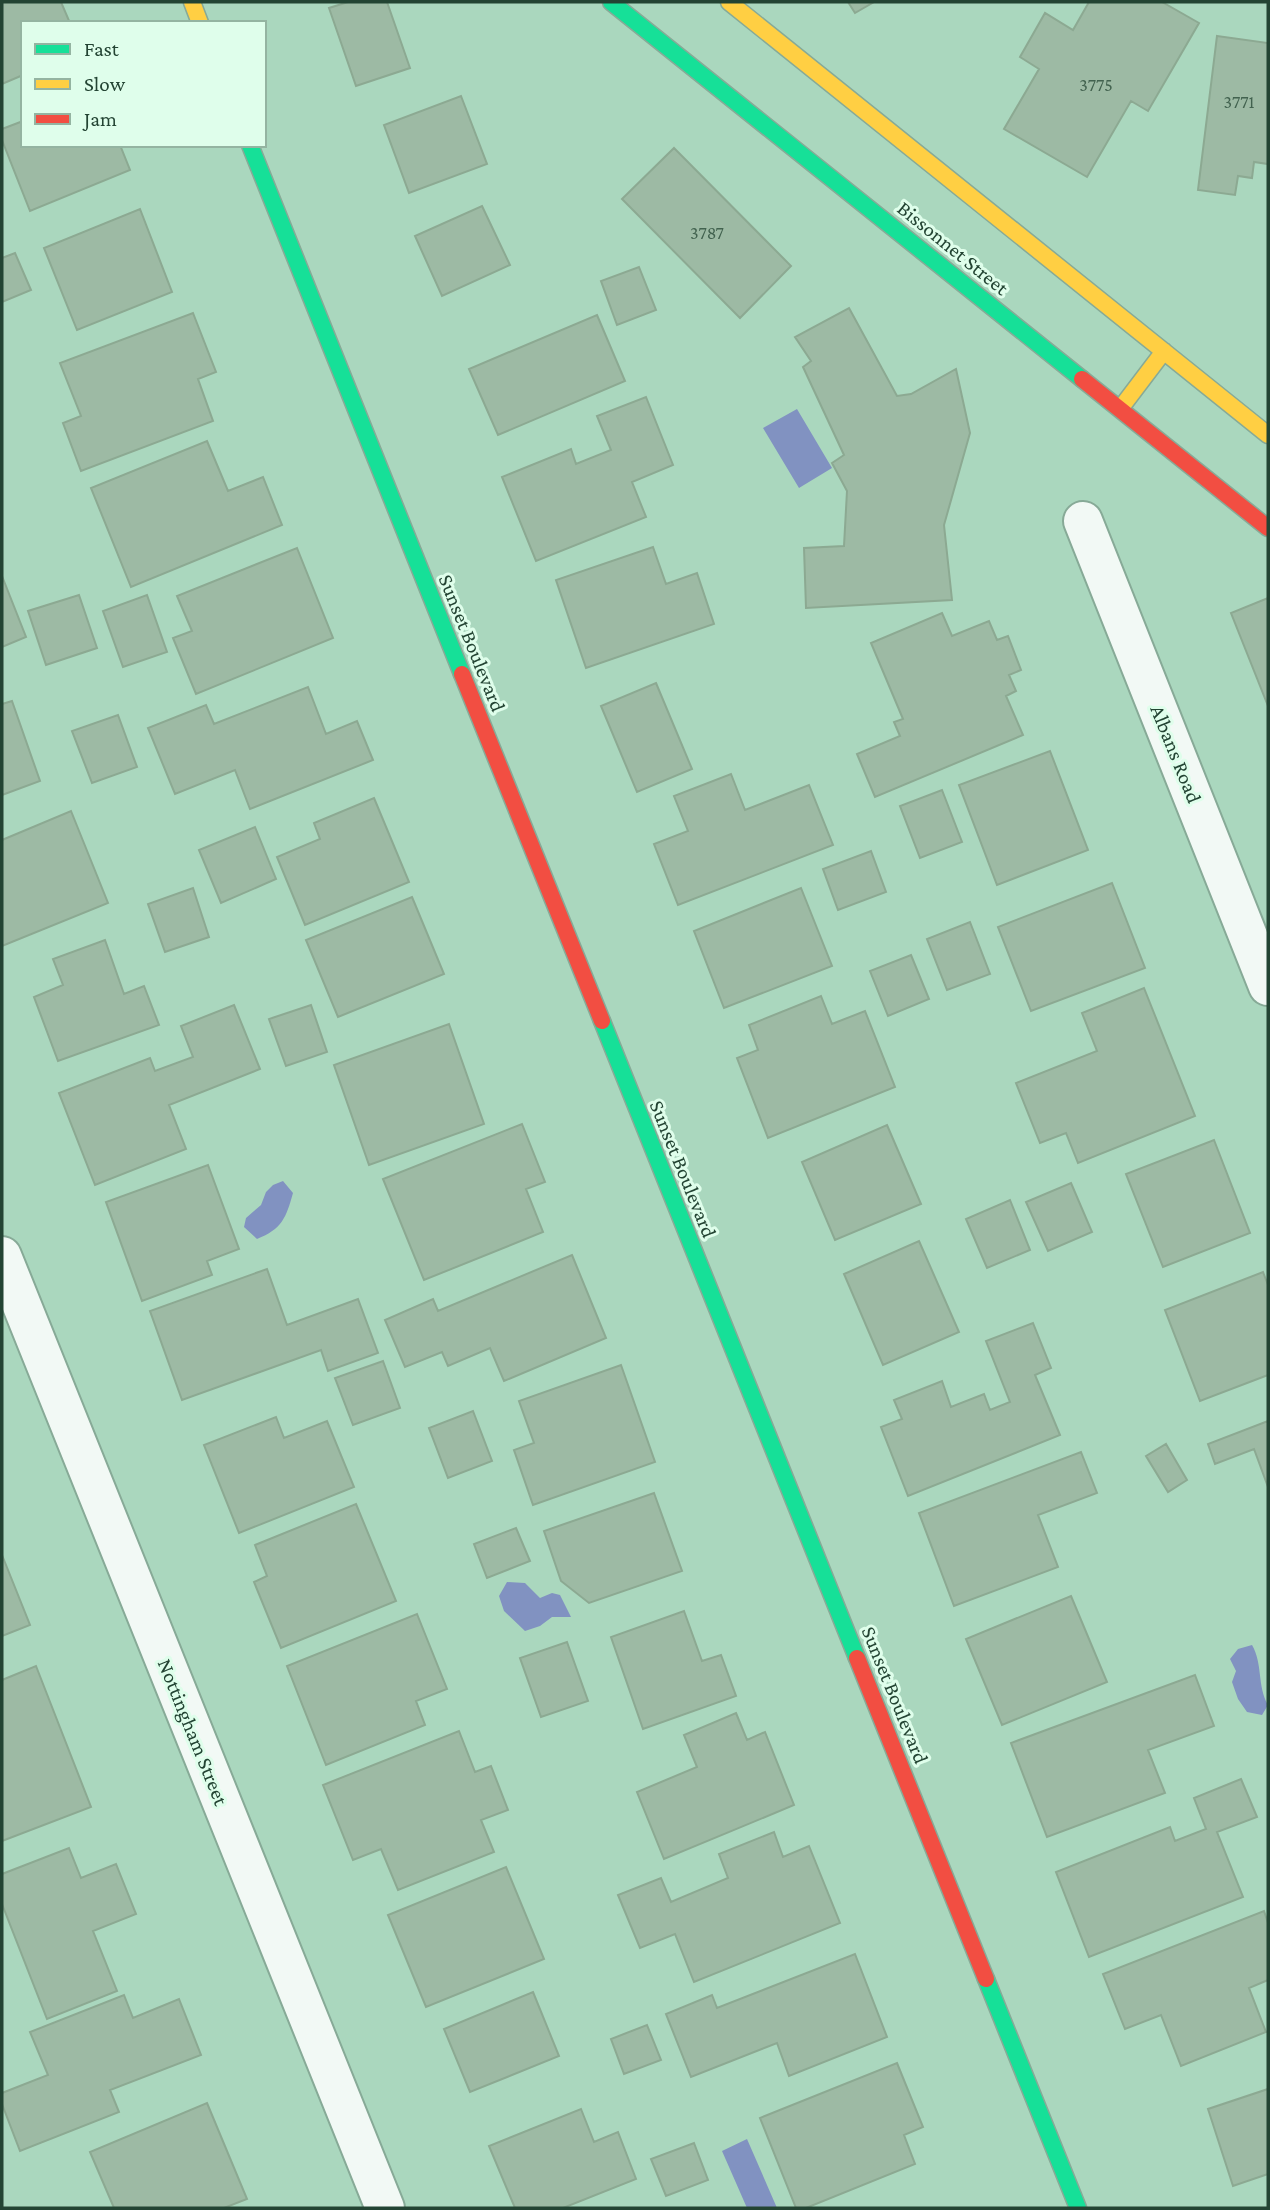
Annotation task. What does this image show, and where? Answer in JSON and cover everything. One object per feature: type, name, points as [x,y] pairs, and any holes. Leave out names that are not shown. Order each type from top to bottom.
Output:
[{"type":"street","points":[[192,2],[199,21]]},
{"type":"street","name":"Bissonnet Street","points":[[611,2],[1268,528]]},
{"type":"street","points":[[729,2],[1268,435]]},
{"type":"street","name":"Sunset Boulevard","points":[[251,147],[1078,2208]]},
{"type":"street","points":[[1120,409],[1164,351]]},
{"type":"street","name":"Albans Road","points":[[1083,521],[1267,981]]},
{"type":"street","name":"Nottingham Street","points":[[2,1255],[385,2208]]},
{"type":"water","points":[[797,409],[832,468],[799,488],[763,428]]},
{"type":"water","points":[[283,1181],[293,1193],[285,1216],[278,1227],[257,1239],[244,1227],[246,1218],[261,1205],[266,1192],[273,1185]]},
{"type":"water","points":[[507,1582],[525,1583],[540,1598],[552,1593],[560,1595],[571,1617],[552,1617],[540,1626],[525,1631],[504,1611],[499,1596]]},
{"type":"water","points":[[1252,1645],[1268,1705],[1262,1715],[1247,1712],[1238,1699],[1232,1682],[1236,1671],[1230,1659],[1238,1649]]},
{"type":"water","points":[[747,2139],[777,2208],[747,2208],[722,2151]]},
{"type":"building","points":[[2,2],[61,2],[69,21],[21,21],[21,76],[2,84]]},
{"type":"building","points":[[348,2],[387,2],[410,68],[356,86],[329,8]]},
{"type":"building","points":[[848,2],[874,2],[855,13]]},
{"type":"building","points":[[1089,2],[1162,2],[1199,23],[1148,111],[1131,101],[1087,177],[1004,129],[1039,69],[1020,57],[1045,13],[1073,30]]},
{"type":"building","points":[[1217,36],[1268,43],[1268,164],[1254,162],[1252,178],[1238,176],[1235,195],[1198,190]]},
{"type":"building","points":[[461,96],[487,164],[409,193],[384,125]]},
{"type":"building","points":[[21,122],[21,147],[121,147],[130,170],[30,211],[2,140],[2,129]]},
{"type":"building","points":[[674,148],[791,266],[740,318],[622,199]]},
{"type":"building","points":[[482,206],[510,265],[442,296],[415,236]]},
{"type":"building","points":[[140,209],[172,292],[77,330],[44,248]]},
{"type":"building","points":[[15,253],[31,290],[2,302],[2,258]]},
{"type":"building","points":[[639,267],[656,310],[617,325],[601,281]]},
{"type":"building","points":[[849,308],[897,396],[911,394],[956,369],[970,433],[944,525],[952,600],[806,608],[804,548],[844,546],[847,491],[832,463],[844,455],[803,367],[811,361],[795,337]]},
{"type":"building","points":[[193,313],[216,372],[198,379],[213,421],[81,471],[63,423],[81,416],[60,363]]},
{"type":"building","points":[[597,315],[625,381],[498,435],[469,369]]},
{"type":"building","points":[[646,397],[673,465],[632,482],[646,517],[536,561],[502,477],[571,449],[576,464],[611,450],[597,416]]},
{"type":"building","points":[[207,441],[228,491],[263,477],[282,525],[131,587],[91,488]]},
{"type":"building","points":[[653,547],[666,584],[697,573],[714,624],[586,668],[556,580]]},
{"type":"building","points":[[297,548],[333,638],[196,694],[173,638],[192,631],[177,596]]},
{"type":"building","points":[[2,576],[26,637],[2,647]]},
{"type":"building","points":[[79,595],[97,648],[46,665],[28,611]]},
{"type":"building","points":[[147,595],[167,652],[123,667],[103,611]]},
{"type":"building","points":[[1268,598],[1268,706],[1231,613]]},
{"type":"building","points":[[942,613],[952,636],[989,621],[997,640],[1008,636],[1021,670],[1009,675],[1016,691],[1006,696],[1023,735],[875,797],[857,754],[900,736],[894,722],[903,719],[871,643]]},
{"type":"building","points":[[656,683],[692,769],[637,792],[601,706]]},
{"type":"building","points":[[308,687],[326,734],[357,721],[373,760],[250,809],[235,770],[175,794],[148,728],[206,705],[214,724]]},
{"type":"building","points":[[12,701],[40,781],[2,795],[2,704]]},
{"type":"building","points":[[118,715],[137,767],[92,783],[72,731]]},
{"type":"building","points":[[1050,751],[1088,850],[997,885],[959,785]]},
{"type":"building","points":[[731,774],[745,810],[809,785],[833,845],[678,905],[654,844],[688,831],[674,796]]},
{"type":"building","points":[[942,790],[962,842],[920,858],[900,806]]},
{"type":"building","points":[[374,798],[409,882],[305,925],[277,857],[320,839],[314,823]]},
{"type":"building","points":[[71,811],[108,903],[2,946],[2,840]]},
{"type":"building","points":[[255,827],[276,879],[221,903],[199,850]]},
{"type":"building","points":[[871,851],[886,892],[838,910],[823,869]]},
{"type":"building","points":[[1112,883],[1145,968],[1031,1011],[998,927]]},
{"type":"building","points":[[193,888],[209,937],[165,952],[148,904]]},
{"type":"building","points":[[801,888],[832,966],[724,1008],[694,931]]},
{"type":"building","points":[[412,897],[444,974],[338,1017],[306,940]]},
{"type":"building","points":[[970,922],[990,974],[947,990],[927,939]]},
{"type":"building","points":[[105,940],[124,994],[144,986],[159,1025],[58,1061],[34,997],[63,985],[53,959]]},
{"type":"building","points":[[911,955],[929,999],[888,1016],[870,971]]},
{"type":"building","points":[[1144,988],[1195,1116],[1078,1163],[1066,1133],[1040,1143],[1016,1083],[1097,1051],[1082,1013]]},
{"type":"building","points":[[821,996],[832,1024],[865,1011],[895,1087],[768,1138],[737,1058],[758,1050],[749,1025]]},
{"type":"building","points":[[234,1005],[260,1069],[169,1105],[186,1149],[95,1185],[59,1093],[150,1058],[155,1071],[193,1057],[181,1026]]},
{"type":"building","points":[[311,1005],[327,1052],[286,1066],[269,1019]]},
{"type":"building","points":[[449,1024],[484,1124],[369,1165],[334,1065]]},
{"type":"building","points":[[522,1124],[545,1182],[526,1189],[543,1232],[424,1280],[383,1179]]},
{"type":"building","points":[[887,1125],[921,1204],[835,1240],[802,1162]]},
{"type":"building","points":[[1214,1140],[1250,1233],[1163,1267],[1126,1174]]},
{"type":"building","points":[[208,1165],[239,1249],[207,1261],[212,1275],[142,1301],[106,1202]]},
{"type":"building","points":[[1071,1183],[1092,1232],[1048,1251],[1026,1202]]},
{"type":"building","points":[[1010,1200],[1030,1250],[987,1268],[966,1219]]},
{"type":"building","points":[[919,1241],[959,1332],[883,1365],[844,1274]]},
{"type":"building","points":[[572,1255],[606,1338],[504,1381],[490,1348],[448,1366],[442,1352],[405,1367],[385,1320],[433,1299],[438,1311]]},
{"type":"building","points":[[267,1269],[287,1325],[358,1299],[378,1353],[328,1371],[321,1350],[182,1400],[150,1311]]},
{"type":"building","points":[[1263,1272],[1268,1285],[1268,1375],[1200,1401],[1165,1310]]},
{"type":"building","points":[[1033,1323],[1051,1368],[1035,1375],[1060,1435],[908,1496],[881,1427],[902,1419],[894,1400],[942,1381],[951,1407],[984,1394],[990,1410],[1010,1402],[986,1341]]},
{"type":"building","points":[[383,1361],[400,1408],[353,1425],[335,1378]]},
{"type":"building","points":[[621,1365],[655,1462],[533,1505],[514,1450],[534,1443],[519,1401]]},
{"type":"building","points":[[473,1411],[492,1461],[448,1478],[429,1428]]},
{"type":"building","points":[[276,1417],[284,1438],[327,1421],[354,1487],[239,1533],[204,1445]]},
{"type":"building","points":[[1268,1421],[1268,1487],[1254,1449],[1215,1464],[1208,1444]]},
{"type":"building","points":[[1166,1444],[1187,1480],[1168,1492],[1146,1456]]},
{"type":"building","points":[[1081,1452],[1097,1493],[1038,1515],[1058,1567],[954,1606],[919,1513]]},
{"type":"building","points":[[654,1493],[682,1571],[589,1603],[561,1581],[544,1531]]},
{"type":"building","points":[[356,1504],[396,1601],[281,1648],[254,1582],[267,1576],[255,1545]]},
{"type":"building","points":[[516,1528],[530,1561],[487,1578],[474,1544]]},
{"type":"building","points":[[2,1555],[30,1625],[2,1636]]},
{"type":"building","points":[[1071,1596],[1107,1682],[1002,1725],[966,1639]]},
{"type":"building","points":[[684,1611],[702,1661],[721,1655],[736,1696],[643,1729],[611,1637]]},
{"type":"building","points":[[417,1614],[447,1689],[416,1701],[425,1725],[326,1765],[287,1666]]},
{"type":"building","points":[[567,1642],[588,1701],[541,1717],[520,1658]]},
{"type":"building","points":[[36,1666],[91,1807],[2,1841],[2,1680]]},
{"type":"building","points":[[1195,1675],[1214,1726],[1148,1750],[1165,1793],[1047,1837],[1011,1743]]},
{"type":"building","points":[[736,1713],[747,1740],[765,1732],[794,1805],[664,1859],[637,1792],[697,1767],[684,1735]]},
{"type":"building","points":[[459,1731],[475,1772],[491,1766],[508,1810],[481,1820],[494,1852],[398,1890],[381,1849],[353,1860],[323,1785]]},
{"type":"building","points":[[1241,1779],[1257,1817],[1217,1832],[1243,1897],[1089,1957],[1056,1872],[1170,1827],[1175,1841],[1206,1829],[1194,1798]]},
{"type":"building","points":[[774,1832],[783,1857],[809,1846],[840,1923],[694,1982],[675,1934],[640,1948],[618,1895],[661,1878],[671,1902],[728,1878],[719,1854]]},
{"type":"building","points":[[69,1848],[81,1878],[116,1864],[136,1914],[93,1931],[117,1991],[47,2019],[2,1904],[2,1874]]},
{"type":"building","points":[[506,1867],[544,1959],[426,2007],[388,1915]]},
{"type":"building","points":[[1264,1911],[1268,1923],[1268,1980],[1249,1988],[1266,2032],[1181,2066],[1161,2015],[1125,2029],[1103,1974]]},
{"type":"building","points":[[855,1954],[887,2037],[789,2076],[777,2043],[691,2077],[666,2014],[712,1995],[717,2008]]},
{"type":"building","points":[[533,1992],[559,2056],[470,2092],[444,2029]]},
{"type":"building","points":[[124,1995],[133,2018],[179,1999],[201,2055],[110,2090],[119,2112],[20,2151],[2,2104],[2,2093],[48,2075],[30,2032]]},
{"type":"building","points":[[647,2025],[661,2060],[624,2074],[611,2039]]},
{"type":"building","points":[[897,2063],[923,2127],[904,2135],[915,2164],[806,2208],[796,2208],[760,2118]]},
{"type":"building","points":[[1268,2089],[1268,2174],[1233,2186],[1208,2109]]},
{"type":"building","points":[[207,2103],[247,2199],[224,2208],[114,2208],[90,2152]]},
{"type":"building","points":[[581,2109],[594,2142],[618,2132],[636,2179],[563,2208],[515,2208],[489,2146]]},
{"type":"building","points":[[694,2143],[708,2180],[666,2196],[651,2159]]},
{"type":"traffic: fast","points":[[611,2],[1082,379]]},
{"type":"traffic: fast","points":[[251,147],[462,674]]},
{"type":"traffic: fast","points":[[602,1021],[857,1658]]},
{"type":"traffic: fast","points":[[986,1979],[1078,2208]]},
{"type":"traffic: slow","points":[[192,2],[199,21]]},
{"type":"traffic: slow","points":[[729,2],[1268,435]]},
{"type":"traffic: slow","points":[[1120,409],[1164,351]]},
{"type":"traffic: jam","points":[[1082,379],[1268,528]]},
{"type":"traffic: jam","points":[[462,674],[602,1021]]},
{"type":"traffic: jam","points":[[857,1658],[986,1979]]}]
